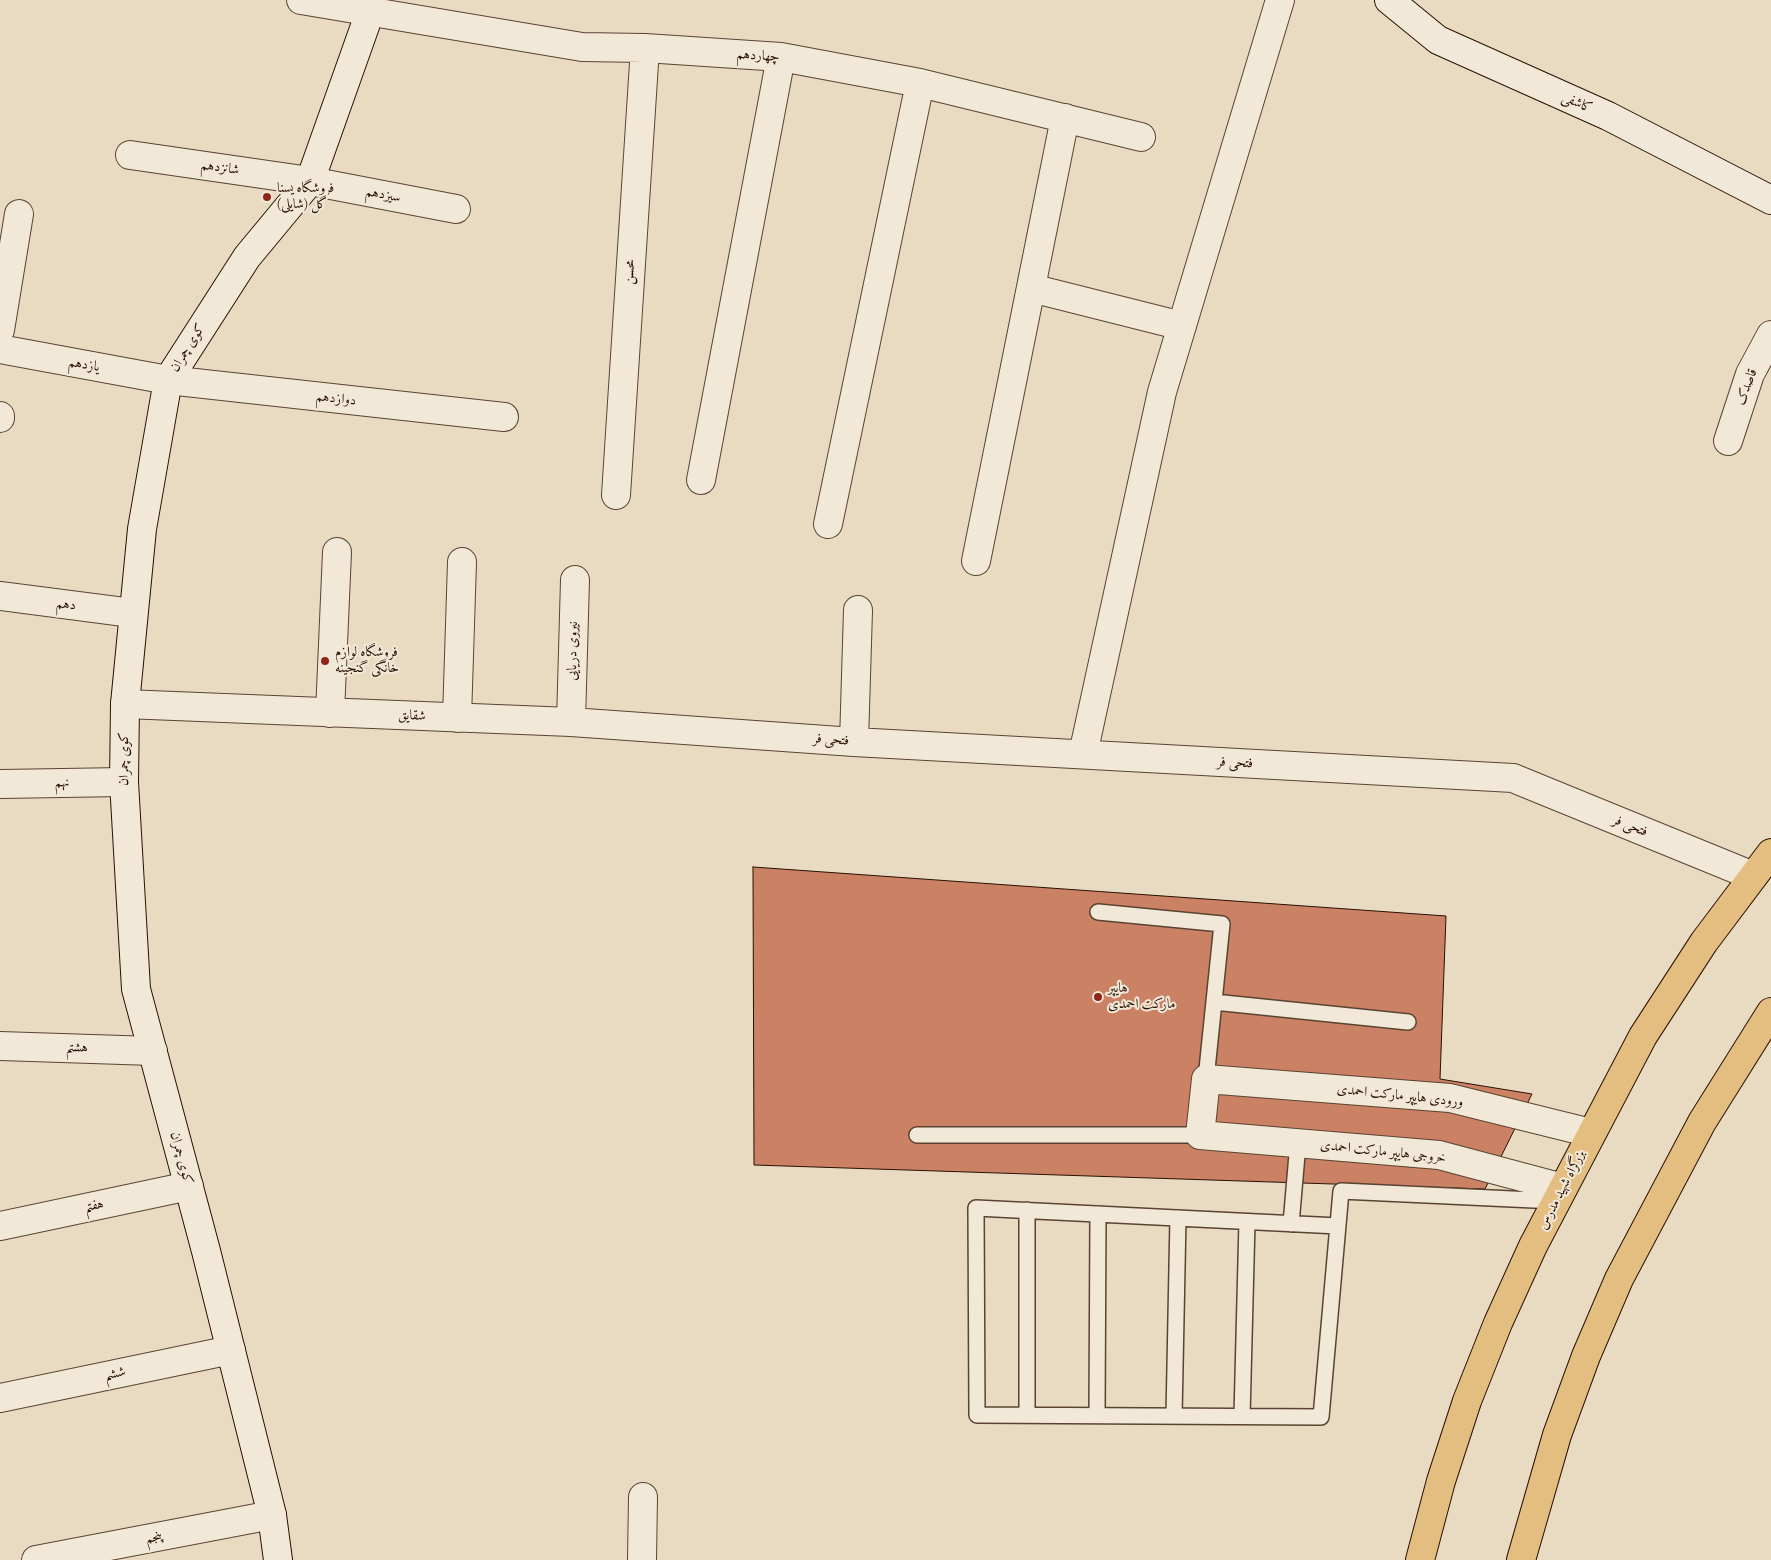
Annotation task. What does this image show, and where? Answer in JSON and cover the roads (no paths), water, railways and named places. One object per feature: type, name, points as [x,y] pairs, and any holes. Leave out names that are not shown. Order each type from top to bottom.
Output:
[{"type":"highway","name":"بزرگراه شهید مدرس","points":[[1420,1560],[1441,1481],[1467,1401],[1509,1297],[1559,1195],[1628,1060],[1657,1012],[1704,942],[1771,853]]},
{"type":"highway","points":[[1521,1560],[1557,1435],[1586,1356],[1619,1279],[1702,1122],[1771,1012]]},
{"type":"street","name":"چهاردهم","points":[[301,0],[371,6],[582,47],[645,48],[781,57],[920,83],[1141,137]]},
{"type":"street","points":[[1082,754],[1162,392],[1280,0]]},
{"type":"street","name":"کاشفی","points":[[1388,0],[1438,40],[1608,116],[1771,200]]},
{"type":"street","name":"کوی چمران","points":[[278,1560],[272,1515],[231,1350],[136,989],[124,782],[125,704],[132,613],[142,529],[168,380],[247,257],[310,181],[371,6]]},
{"type":"street","name":"محسن","points":[[616,495],[645,48]]},
{"type":"street","points":[[701,480],[781,57]]},
{"type":"street","points":[[828,524],[920,83]]},
{"type":"street","points":[[976,561],[1065,118]]},
{"type":"street","name":"شانزدهم","points":[[130,155],[310,181]]},
{"type":"street","name":"سیزدهم","points":[[310,181],[456,209]]},
{"type":"street","points":[[0,330],[19,214]]},
{"type":"street","points":[[1031,288],[1182,326]]},
{"type":"street","name":"قاصدک","points":[[1728,441],[1750,374],[1771,335]]},
{"type":"street","name":"یازدهم","points":[[0,350],[168,380]]},
{"type":"street","name":"دوازدهم","points":[[168,380],[504,417]]},
{"type":"street","points":[[330,713],[337,552]]},
{"type":"street","points":[[457,718],[462,562]]},
{"type":"street","name":"نیروی دریایی","points":[[571,722],[575,580]]},
{"type":"street","name":"دهم","points":[[0,596],[132,613]]},
{"type":"street","points":[[854,742],[858,610]]},
{"type":"street","name":"شقایق","points":[[125,704],[571,722],[699,731]]},
{"type":"street","name":"فتحی فر","points":[[699,731],[854,742],[1513,778],[1753,876]]},
{"type":"street","name":"نهم","points":[[0,784],[124,782]]},
{"type":"street","name":"هشتم","points":[[0,1046],[153,1051]]},
{"type":"street","points":[[1200,1135],[1206,1079]]},
{"type":"street","name":"ورودی هایپر مارکت احمدی","points":[[1206,1079],[1450,1098],[1591,1133]]},
{"type":"street","name":"خروجی هایپر مارکت احمدی","points":[[1200,1135],[1439,1155],[1559,1195]]},
{"type":"street","name":"هفتم","points":[[0,1226],[189,1186]]},
{"type":"street","name":"ششم","points":[[0,1398],[231,1350]]},
{"type":"street","points":[[642,1560],[643,1497]]},
{"type":"street","name":"پنجم","points":[[36,1560],[272,1515]]},
{"type":"lane","points":[[1098,912],[1222,924],[1206,1079]]},
{"type":"lane","points":[[1214,1002],[1408,1022]]},
{"type":"lane","points":[[917,1135],[1200,1135]]},
{"type":"lane","points":[[1291,1224],[1298,1143]]},
{"type":"lane","points":[[1338,1226],[976,1208],[977,1415],[1321,1417],[1338,1226],[1341,1191],[1559,1195]]},
{"type":"lane","points":[[1026,1415],[1027,1210]]},
{"type":"lane","points":[[1097,1415],[1098,1214]]},
{"type":"lane","points":[[1174,1416],[1178,1218]]},
{"type":"lane","points":[[1242,1416],[1248,1222]]},
{"type":"place","name":"فروشگاه یسنا گل (شایلی)","points":[[267,197]]},
{"type":"place","name":"فروشگاه لوازم خانگی گنجینه","points":[[325,661]]},
{"type":"place","name":"هایپر مارکت احمدی","points":[[1098,997]]}]
